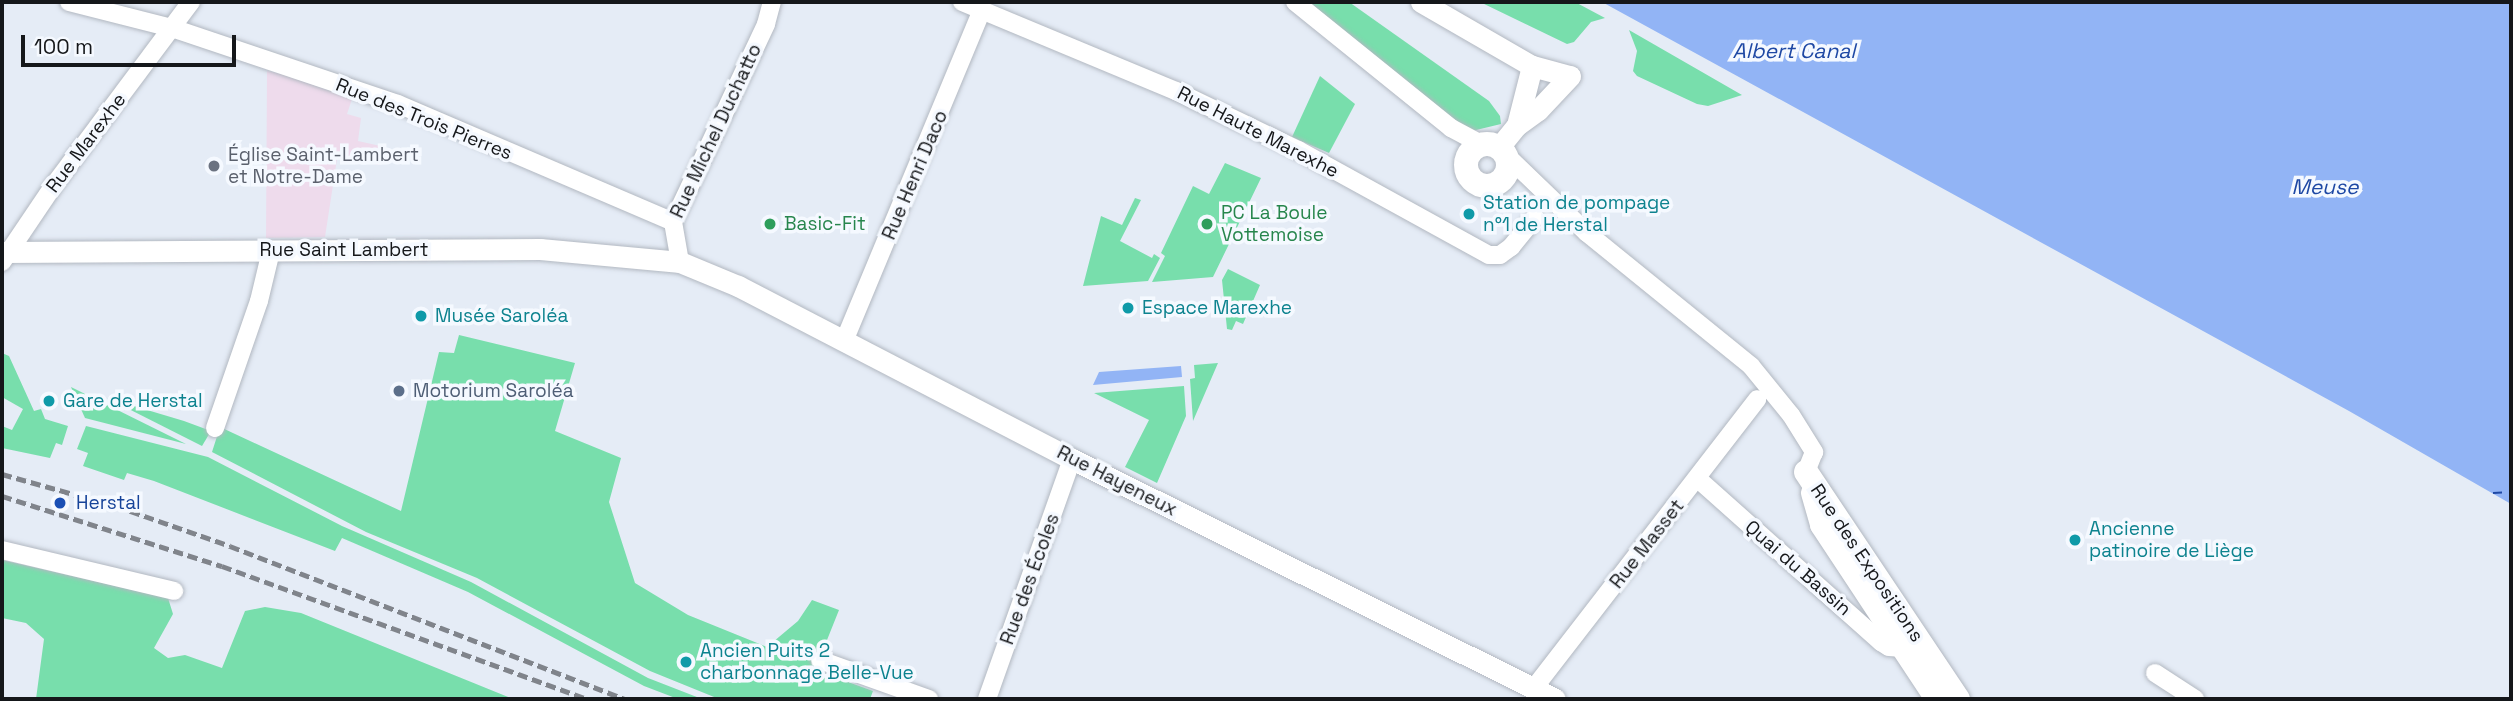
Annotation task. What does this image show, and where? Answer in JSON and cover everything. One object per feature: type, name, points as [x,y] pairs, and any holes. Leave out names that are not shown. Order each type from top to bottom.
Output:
[{"type":"main road","name":"Rue des Expositions","points":[[1806,472],[1822,525],[1937,699]]},
{"type":"main road","name":"Rue des Expositions","points":[[1806,472],[1958,699]]},
{"type":"street","name":"Rue des Trois Pierres","points":[[69,2],[172,27],[398,104],[673,222]]},
{"type":"street","name":"Rue Marexhe","points":[[4,256],[191,2]]},
{"type":"street","name":"Rue Michel Duchatto","points":[[680,261],[673,222],[766,24],[772,2]]},
{"type":"street","name":"Rue Haute Marexhe","points":[[962,2],[1164,85],[1298,150],[1489,255],[1500,255],[1511,247],[1535,217]]},
{"type":"street","points":[[1295,2],[1451,128],[1495,149],[1587,233],[1751,366],[1791,415],[1814,452],[1806,472]]},
{"type":"street","points":[[1421,2],[1532,65],[1570,76],[1495,149]]},
{"type":"street","name":"Rue Henri Daco","points":[[845,339],[982,10]]},
{"type":"street","points":[[1517,125],[1532,65]]},
{"type":"street","name":"Rue Saint Lambert","points":[[4,256],[540,249],[680,261]]},
{"type":"street","points":[[215,428],[259,301],[271,251]]},
{"type":"street","name":"Rue Hayeneux","points":[[680,261],[738,286],[845,339],[1072,459],[1555,699]]},
{"type":"street","name":"Rue Masset","points":[[1534,688],[1698,479],[1757,399]]},
{"type":"street","name":"Rue des Écoles","points":[[987,699],[1072,459]]},
{"type":"street","name":"Quai du Bassin","points":[[1698,479],[1881,642],[1889,647],[1903,648]]},
{"type":"street","points":[[2,550],[174,591]]},
{"type":"street","points":[[820,660],[929,699]]},
{"type":"street","points":[[2155,673],[2195,699]]},
{"type":"shaded area","points":[[267,71],[287,75],[352,99],[347,114],[361,118],[358,141],[385,147],[380,165],[337,159],[325,237],[266,238]]},
{"type":"green space","points":[[1285,2],[1349,2],[1489,101],[1500,116],[1501,124],[1472,131],[1384,83]]},
{"type":"green space","points":[[1480,2],[1575,2],[1605,18],[1591,22],[1574,42],[1567,44]]},
{"type":"green space","points":[[1629,30],[1742,95],[1708,106],[1697,104],[1637,76],[1633,71],[1637,51]]},
{"type":"green space","points":[[1320,76],[1355,104],[1329,153],[1292,137]]},
{"type":"green space","name":"PC La Boule Vottemoise","points":[[1225,163],[1261,178],[1213,277],[1152,282],[1165,256],[1161,253],[1193,186],[1209,194]]},
{"type":"green space","points":[[1135,198],[1141,200],[1120,241],[1152,258],[1154,254],[1160,258],[1148,281],[1083,286],[1101,216],[1122,225]]},
{"type":"green space","points":[[1228,269],[1260,285],[1243,324],[1236,321],[1232,330],[1227,329],[1222,280]]},
{"type":"green space","points":[[459,335],[575,363],[555,431],[621,458],[609,502],[635,583],[688,615],[767,647],[798,621],[812,600],[839,610],[815,670],[873,691],[870,699],[719,699],[650,671],[477,578],[366,532],[212,452],[220,427],[401,511],[439,352],[454,353]]},
{"type":"green space","points":[[2,353],[9,356],[34,411],[41,409],[45,419],[68,426],[62,445],[56,443],[50,458],[2,448],[2,426],[12,430],[23,409],[2,397]]},
{"type":"green space","points":[[1218,363],[1193,421],[1190,379],[1195,378],[1194,365]]},
{"type":"green space","points":[[1184,386],[1186,416],[1157,483],[1125,467],[1149,420],[1094,393]]},
{"type":"green space","points":[[71,387],[186,444],[85,418]]},
{"type":"green space","points":[[107,398],[184,421],[211,431],[202,446]]},
{"type":"green space","points":[[86,426],[208,457],[342,526],[471,582],[648,678],[702,699],[678,699],[644,686],[468,592],[342,538],[335,551],[154,481],[127,473],[124,480],[83,466],[88,453],[77,449]]},
{"type":"green space","points":[[2,560],[168,598],[173,614],[154,648],[168,658],[185,655],[222,668],[245,611],[265,607],[301,613],[513,699],[36,699],[44,639],[26,623],[2,618]]},
{"type":"water","name":"Meuse","points":[[1602,2],[2511,2],[2511,504],[2349,411]]},
{"type":"water","points":[[1181,366],[1182,377],[1093,385],[1099,372]]},
{"type":"ferry route","points":[[2493,493],[2511,492]]},
{"type":"railway","points":[[2,474],[116,506],[230,546],[624,699]]},
{"type":"railway","points":[[2,496],[222,566],[588,699]]},
{"type":"place","name":"Église Saint-Lambert et Notre-Dame","points":[[214,166]]},
{"type":"place","name":"Station de pompage n°1 de Herstal","points":[[1469,214]]},
{"type":"place","name":"Basic-Fit","points":[[770,224]]},
{"type":"place","name":"PC La Boule Vottemoise","points":[[1207,224]]},
{"type":"place","name":"Espace Marexhe","points":[[1128,308]]},
{"type":"place","name":"Musée Saroléa","points":[[421,316]]},
{"type":"place","name":"Motorium Saroléa","points":[[399,391]]},
{"type":"place","name":"Gare de Herstal","points":[[49,401]]},
{"type":"place","name":"Herstal","points":[[60,503]]},
{"type":"place","name":"Ancienne patinoire de Liège","points":[[2075,540]]},
{"type":"place","name":"Ancien Puits 2 charbonnage Belle-Vue","points":[[686,662]]},
{"type":"water label","name":"Albert Canal","points":[[1794,51]]}]
